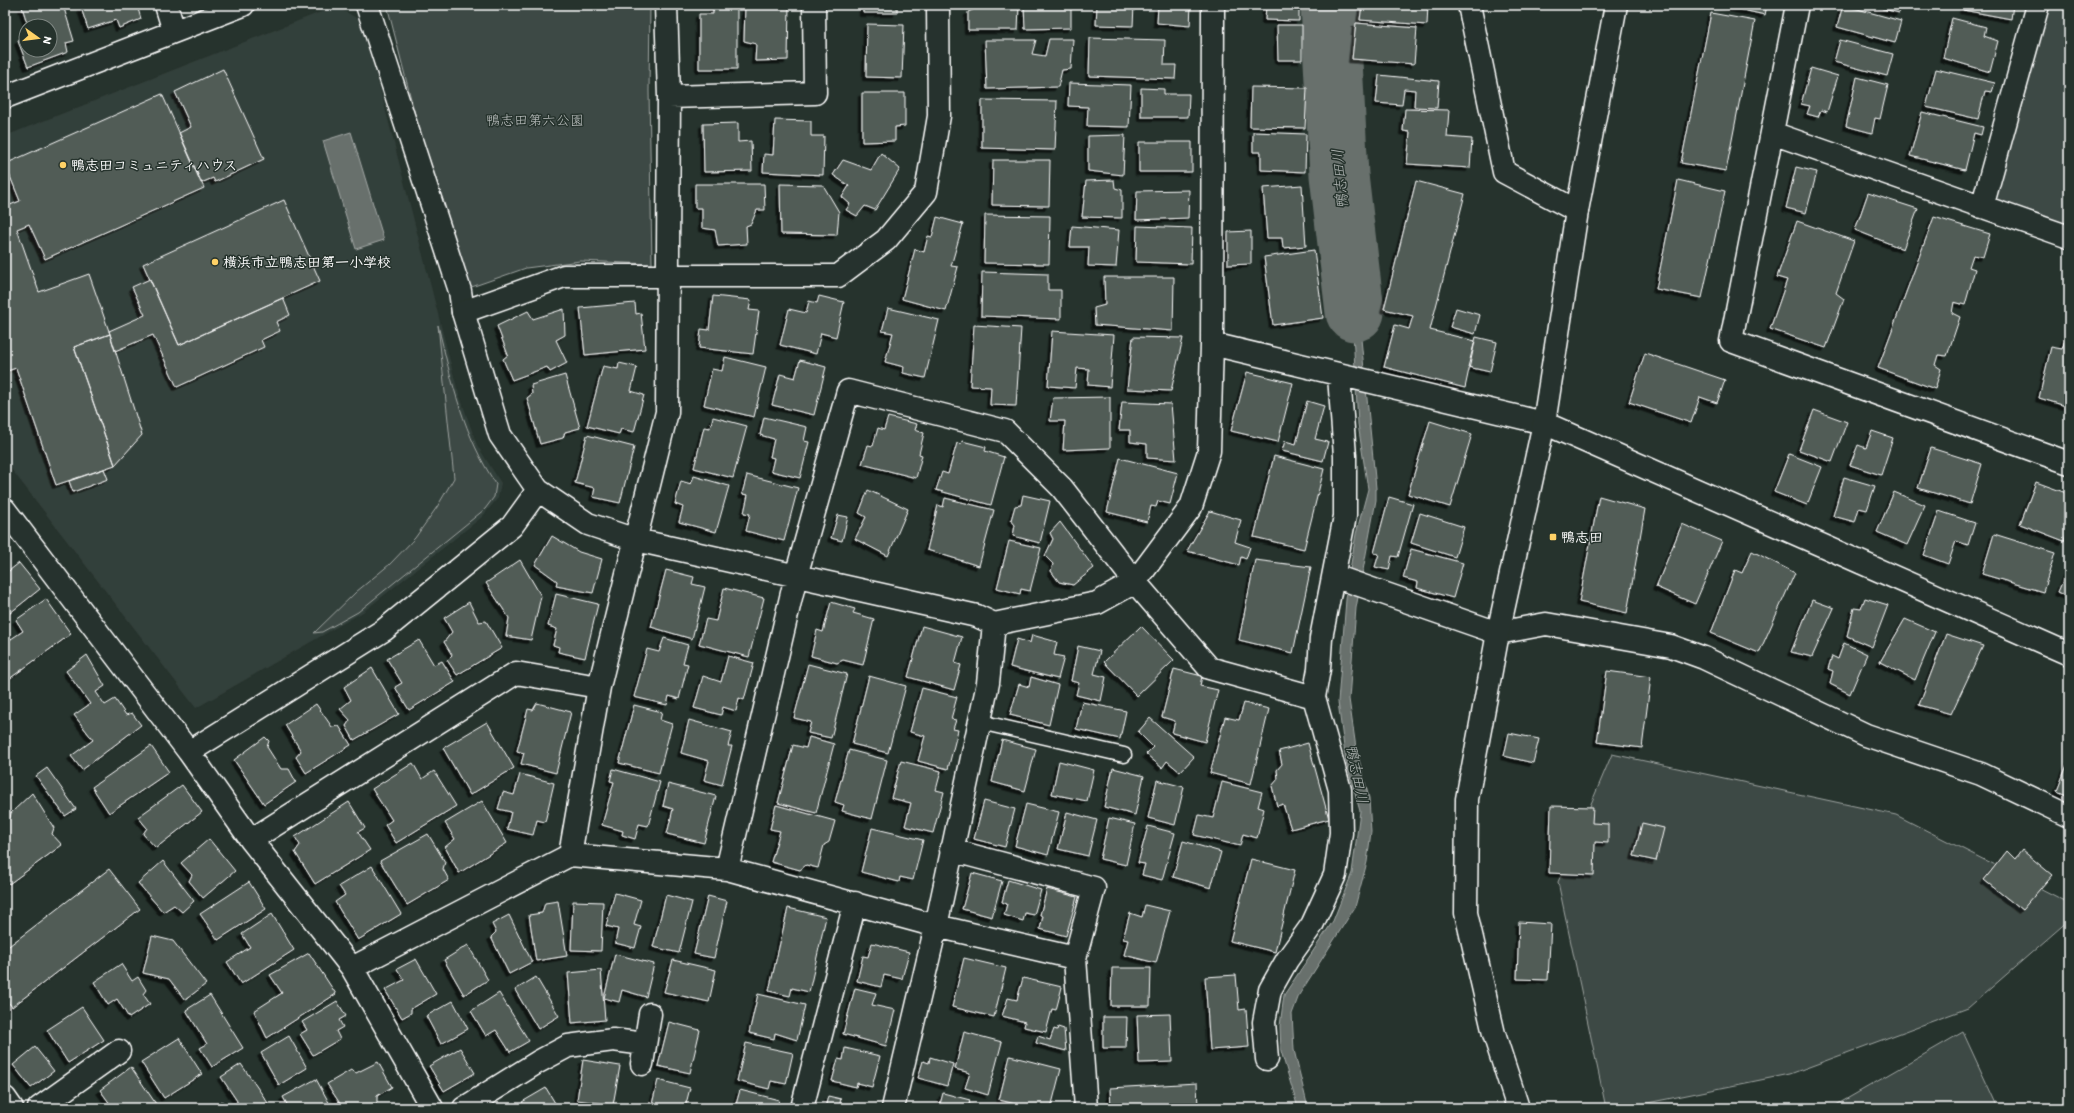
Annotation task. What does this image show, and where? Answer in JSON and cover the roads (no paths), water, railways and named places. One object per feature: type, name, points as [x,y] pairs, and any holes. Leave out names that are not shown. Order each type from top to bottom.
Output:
[{"type":"street","points":[[166,5],[174,31]]},
{"type":"street","points":[[5,97],[243,5]]},
{"type":"street","points":[[368,5],[460,292],[463,312],[500,435],[538,490],[588,524],[636,540],[977,616],[994,624],[1097,603],[1136,582],[1191,508],[1209,451],[1212,344],[1213,5]]},
{"type":"street","points":[[570,855],[599,687],[667,412],[669,97],[666,5]]},
{"type":"street","points":[[669,97],[815,92],[814,5]]},
{"type":"street","points":[[463,312],[564,276],[838,276],[886,240],[926,192],[939,116],[938,5]]},
{"type":"street","points":[[1469,5],[1504,172],[1577,211]]},
{"type":"street","points":[[1518,1108],[1494,1034],[1466,913],[1466,800],[1498,633],[1544,423],[1577,211],[1616,5]]},
{"type":"street","points":[[1797,5],[1731,341],[2069,464]]},
{"type":"street","points":[[1982,207],[2038,5]]},
{"type":"street","points":[[1772,133],[2069,237]]},
{"type":"street","points":[[1212,344],[1339,376],[1544,423],[2069,654]]},
{"type":"street","points":[[1267,1060],[1264,1022],[1270,990],[1287,960],[1312,925],[1335,875],[1341,833],[1340,790],[1314,697],[1319,668],[1321,638],[1337,578],[1345,516],[1345,456],[1339,376]]},
{"type":"street","points":[[727,869],[796,576],[848,391],[1005,431],[1062,488],[1136,582],[1209,668],[1314,697]]},
{"type":"street","points":[[189,752],[384,630],[512,526],[538,490]]},
{"type":"street","points":[[5,510],[189,752],[251,840],[352,968],[432,1108]]},
{"type":"street","points":[[1337,578],[1372,588],[1498,633],[1546,624],[1671,646],[1704,658],[1866,735],[1981,774],[2069,816]]},
{"type":"street","points":[[893,1108],[936,926],[951,850],[980,722],[988,683],[994,624]]},
{"type":"street","points":[[251,840],[516,673],[599,687]]},
{"type":"street","points":[[951,850],[1094,888],[1075,958],[1086,1108]]},
{"type":"street","points":[[352,968],[570,855],[727,869],[936,926],[1075,958]]},
{"type":"street","points":[[802,1108],[855,903]]},
{"type":"street","points":[[464,1108],[538,1062],[568,1046],[613,1040],[644,1054],[650,1014]]},
{"type":"street","points":[[39,1108],[119,1051]]},
{"type":"street","points":[[5,1098],[12,1108]]},
{"type":"lane","points":[[980,722],[1124,755]]},
{"type":"water","points":[[351,132],[384,240],[356,249],[323,141]]},
{"type":"water","points":[[1350,230],[1376,500],[1356,608],[1349,699],[1356,748],[1369,798],[1371,832],[1367,862],[1355,907],[1299,995],[1292,1014],[1294,1050],[1308,1108],[1298,1108],[1281,1051],[1280,1026],[1284,995],[1333,921],[1352,873],[1360,811],[1346,762],[1338,702],[1347,587],[1356,534],[1368,489],[1358,424],[1351,296],[1342,232]]},
{"type":"waterway","name":"鴨志田川","points":[[1330,5],[1339,175],[1355,312]]},
{"type":"place","name":"鴨志田コミュニティハウス","points":[[63,165]]},
{"type":"place","name":"横浜市立鴨志田第一小学校","points":[[215,262]]},
{"type":"place","name":"鴨志田","points":[[1553,537]]},
{"type":"park label","name":"鴨志田第六公園","points":[[535,120]]}]
